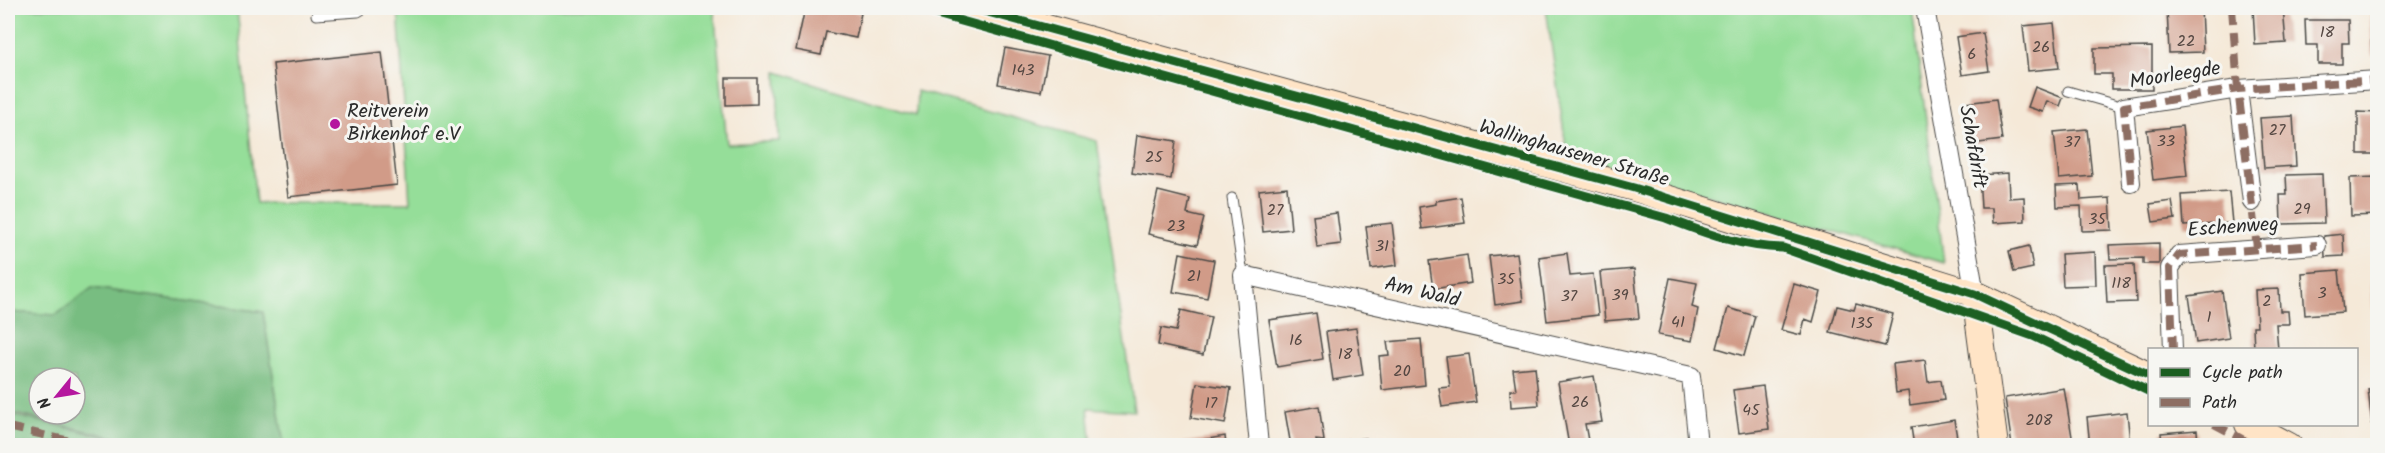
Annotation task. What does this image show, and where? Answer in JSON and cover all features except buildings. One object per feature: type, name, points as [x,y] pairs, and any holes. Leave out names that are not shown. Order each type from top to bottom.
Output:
[{"type":"street","name":"Wallinghausener Straße","points":[[974,8],[1634,188],[1975,294],[2148,375]]},
{"type":"street","name":"Schafdrift","points":[[1925,8],[1975,294]]},
{"type":"street","name":"Moorleegde","points":[[2131,183],[2124,107],[2238,89],[2378,80]]},
{"type":"street","name":"Moorleegde","points":[[2238,89],[2252,202]]},
{"type":"street","name":"Eschenweg","points":[[2173,348],[2170,268],[2180,255],[2317,244]]},
{"type":"street","points":[[1243,275],[1259,446]]},
{"type":"street","name":"Am Wald","points":[[1243,275],[1691,376],[1698,446]]},
{"type":"street","points":[[1975,294],[1995,446]]},
{"type":"street","points":[[2251,426],[2289,446]]},
{"type":"lane","points":[[316,15],[358,12],[365,8]]},
{"type":"lane","points":[[2068,91],[2124,107]]},
{"type":"lane","points":[[1232,198],[1243,275]]},
{"type":"green space","points":[[8,8],[237,8],[256,203],[410,203],[398,8],[714,8],[727,144],[779,141],[777,72],[916,115],[917,91],[1097,141],[1134,411],[1088,408],[1092,446],[284,445],[263,312],[92,288],[56,315],[8,312]]},
{"type":"green space","points":[[1546,8],[1912,8],[1944,263],[1567,154]]},
{"type":"green space","points":[[92,288],[263,312],[284,445],[146,445],[67,426],[87,426],[87,366],[27,366],[27,417],[8,412],[8,312],[56,315]]},
{"type":"green space","points":[[8,414],[27,418],[27,426],[59,426],[141,445],[8,445]]},
{"type":"marked path","points":[[2232,8],[2238,89],[2257,248]]},
{"type":"marked path","points":[[2131,183],[2124,107],[2238,89],[2378,80]]},
{"type":"marked path","points":[[2173,348],[2170,268],[2179,255],[2317,245]]},
{"type":"marked path","points":[[2218,426],[2255,446]]},
{"type":"marked path","points":[[8,427],[93,446]]},
{"type":"cycle path","points":[[915,8],[1666,218],[1723,238],[1753,245],[1783,248],[2033,336],[2148,391]]},
{"type":"cycle path","points":[[973,8],[1634,188],[1975,294],[2148,375]]},
{"type":"place","name":"Reitverein Birkenhof e.V","points":[[335,124]]}]
